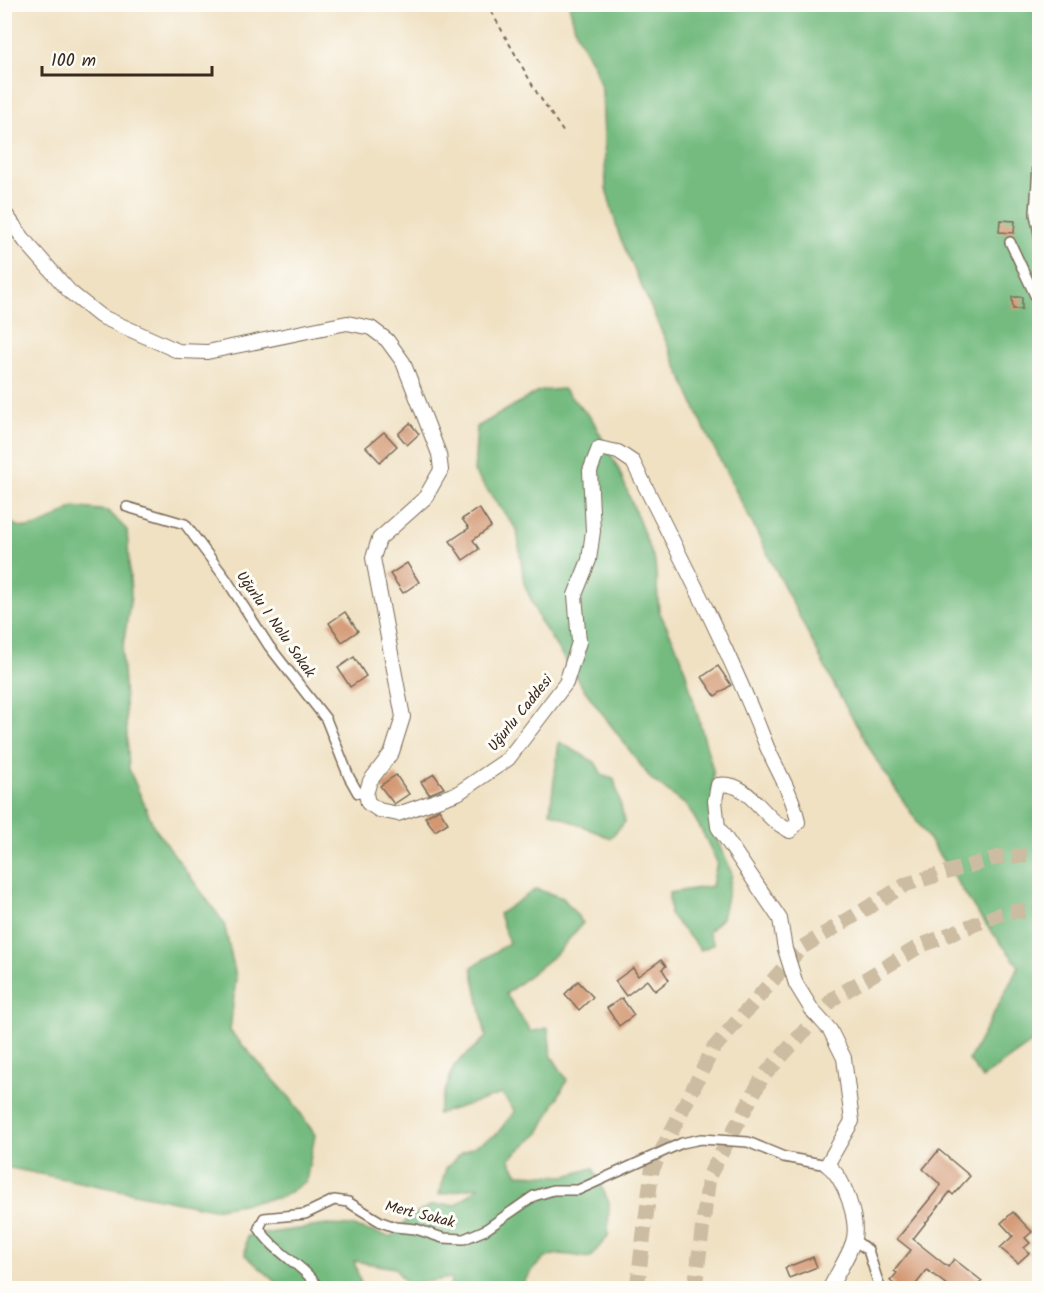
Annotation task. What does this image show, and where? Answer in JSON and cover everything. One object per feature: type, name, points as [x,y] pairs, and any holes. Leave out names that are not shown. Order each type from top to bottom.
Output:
[{"type":"street","points":[[1040,134],[1035,214],[1040,238]]},
{"type":"street","points":[[4,212],[25,241],[70,292],[100,316],[178,351],[207,352],[347,323],[370,328],[387,340],[403,362],[439,454],[441,470],[425,498],[379,539],[373,558],[403,717],[392,752],[370,780],[366,794]]},
{"type":"street","points":[[1010,242],[1040,306]]},
{"type":"street","name":"Uğurlu Caddesi","points":[[366,794],[368,803],[379,810],[398,814],[458,793],[508,759],[566,683],[579,642],[575,596],[589,560],[593,531],[590,471],[599,448],[618,452],[633,462],[740,677],[777,772],[795,803],[798,822],[790,831],[772,820],[750,795],[729,783],[718,785],[715,801],[718,827],[780,919],[784,949],[796,984],[812,1010],[831,1030],[844,1058],[852,1121],[827,1165]]},
{"type":"street","name":"Uğurlu 1 Nolu Sokak","points":[[127,507],[185,524],[226,579],[269,646],[326,719],[349,777],[358,793],[366,794]]},
{"type":"street","name":"Mert Sokak","points":[[319,1288],[312,1278],[266,1240],[259,1228],[264,1218],[305,1214],[334,1200],[348,1202],[388,1225],[416,1229],[443,1238],[464,1239],[484,1230],[534,1196],[553,1190],[578,1190],[682,1143],[701,1139],[748,1142],[784,1157],[827,1165]]},
{"type":"street","points":[[827,1165],[838,1176],[848,1198],[854,1240],[830,1288]]},
{"type":"street","points":[[854,1240],[868,1250],[880,1288]]},
{"type":"path","points":[[487,4],[537,93],[564,133]]},
{"type":"green space","points":[[569,5],[1039,5],[1039,1037],[982,1078],[969,1060],[1019,966],[981,918],[877,761],[837,691],[705,430],[619,235],[606,188],[602,90],[594,66],[577,35]]},
{"type":"green space","points":[[563,389],[592,419],[619,470],[655,562],[659,611],[681,656],[713,770],[714,833],[732,874],[722,918],[708,932],[714,944],[701,950],[670,915],[669,893],[712,886],[717,862],[688,807],[651,779],[581,685],[540,621],[524,583],[517,530],[474,472],[477,427],[539,391]]},
{"type":"green space","points":[[74,507],[108,511],[127,530],[131,596],[122,653],[129,769],[154,827],[224,923],[236,977],[230,1031],[291,1099],[315,1135],[306,1181],[282,1197],[213,1209],[5,1167],[5,517],[13,524],[30,528],[48,522]]},
{"type":"green space","points":[[559,742],[595,762],[603,776],[614,779],[625,822],[610,838],[550,812]]},
{"type":"green space","points":[[536,889],[563,898],[583,923],[556,954],[506,994],[531,1032],[548,1028],[551,1055],[567,1080],[539,1133],[509,1159],[518,1174],[566,1176],[593,1168],[609,1203],[608,1236],[590,1258],[564,1254],[548,1257],[535,1267],[519,1288],[450,1288],[451,1278],[407,1285],[395,1268],[354,1261],[362,1288],[283,1288],[245,1255],[247,1236],[327,1225],[351,1226],[391,1237],[410,1217],[432,1205],[456,1205],[480,1186],[439,1195],[446,1168],[463,1152],[496,1135],[515,1111],[502,1094],[437,1114],[454,1066],[486,1037],[472,967],[509,943],[499,914]]},
{"type":"building","points":[[1000,220],[1015,221],[1014,233],[999,232]]},
{"type":"building","points":[[1012,297],[1022,297],[1022,309],[1013,309]]},
{"type":"building","points":[[410,423],[419,434],[407,445],[398,434]]},
{"type":"building","points":[[384,432],[397,446],[380,462],[366,447]]},
{"type":"building","points":[[479,508],[491,527],[473,540],[479,549],[463,560],[450,541],[469,528],[462,519]]},
{"type":"building","points":[[407,563],[419,582],[403,593],[390,574]]},
{"type":"building","points":[[345,612],[358,631],[342,642],[329,623]]},
{"type":"building","points":[[354,657],[366,676],[350,687],[338,668]]},
{"type":"building","points":[[718,666],[731,685],[715,696],[702,677]]},
{"type":"building","points":[[434,774],[444,788],[429,794],[421,782]]},
{"type":"building","points":[[396,775],[409,794],[394,804],[380,786]]},
{"type":"building","points":[[439,809],[448,823],[435,831],[425,817]]},
{"type":"building","points":[[661,960],[666,966],[662,969],[669,980],[655,991],[647,980],[626,996],[615,981],[633,968],[638,976]]},
{"type":"building","points":[[578,981],[593,997],[579,1010],[565,994]]},
{"type":"building","points":[[622,998],[634,1015],[619,1026],[607,1008]]},
{"type":"building","points":[[939,1150],[970,1176],[953,1195],[950,1192],[913,1239],[948,1267],[954,1259],[982,1281],[975,1288],[951,1288],[927,1270],[913,1288],[890,1288],[894,1284],[890,1281],[897,1273],[894,1271],[911,1250],[897,1239],[941,1185],[923,1169]]},
{"type":"building","points":[[1013,1212],[1032,1232],[1025,1238],[1030,1243],[1024,1248],[1029,1253],[1018,1263],[1000,1248],[1013,1236],[1001,1223]]},
{"type":"building","points":[[813,1257],[817,1267],[789,1278],[785,1268]]},
{"type":"tunnel","points":[[637,1288],[652,1170],[713,1049],[801,948],[907,884],[999,857],[1040,855]]},
{"type":"tunnel","points":[[695,1288],[709,1176],[762,1078],[834,998],[920,946],[1008,911],[1040,911]]}]
